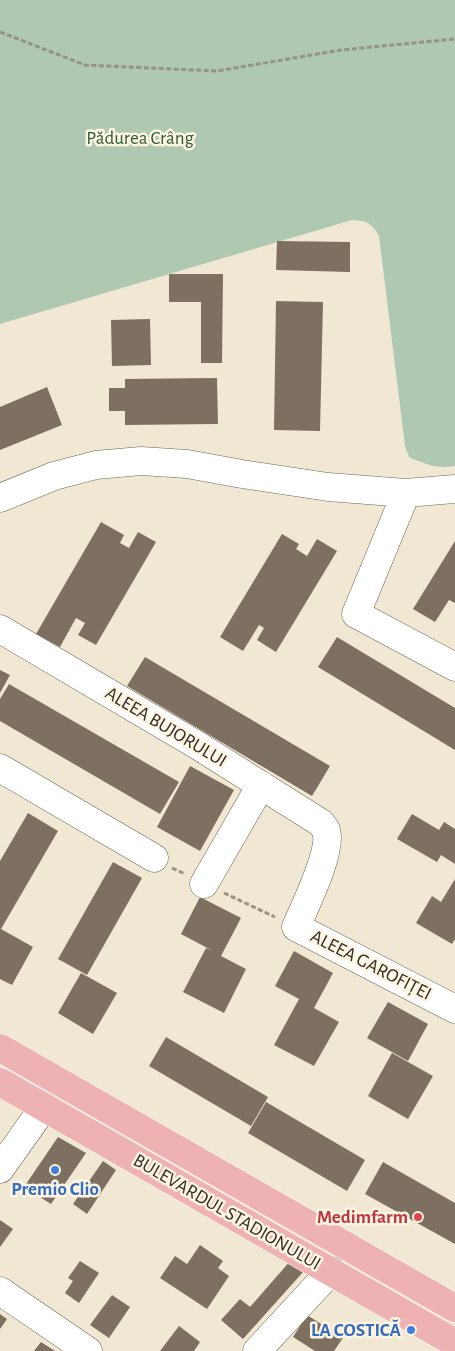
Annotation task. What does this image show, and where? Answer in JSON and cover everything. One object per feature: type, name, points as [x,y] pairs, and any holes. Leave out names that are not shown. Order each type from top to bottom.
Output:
[{"type":"main road","name":"BULEVARDUL STADIONULUI","points":[[0,1048],[455,1308]]},
{"type":"main road","name":"BULEVARDUL STADIONULUI","points":[[0,1082],[455,1343]]},
{"type":"street","points":[[0,498],[54,476],[80,469],[96,465],[142,462],[187,464],[328,487],[406,493],[455,489]]},
{"type":"street","points":[[406,493],[356,614],[455,667]]},
{"type":"street","name":"ALEEA BUJORULUI","points":[[0,629],[262,785],[322,823],[326,831]]},
{"type":"street","points":[[0,768],[154,858]]},
{"type":"street","points":[[204,884],[262,785]]},
{"type":"street","name":"ALEEA GAROFIȚEI","points":[[326,831],[326,848],[323,863],[296,927],[455,1009]]},
{"type":"street","points":[[0,1169],[44,1107]]},
{"type":"street","points":[[257,1351],[331,1271]]},
{"type":"street","points":[[0,1292],[88,1351]]},
{"type":"path","points":[[0,32],[85,65],[217,71],[342,50],[455,39]]},
{"type":"green space","name":"Pădurea Crâng","points":[[0,0],[455,0],[455,466],[442,467],[431,465],[409,457],[405,446],[379,236],[371,225],[362,221],[352,220],[0,324]]},
{"type":"building","points":[[277,241],[350,242],[350,272],[276,270]]},
{"type":"building","points":[[169,274],[223,274],[222,363],[201,363],[201,302],[169,302]]},
{"type":"building","points":[[276,301],[323,302],[320,431],[274,430]]},
{"type":"building","points":[[150,319],[151,365],[112,366],[111,320]]},
{"type":"building","points":[[217,378],[218,424],[125,425],[125,411],[109,411],[109,388],[125,388],[125,379]]},
{"type":"building","points":[[47,387],[62,425],[0,450],[0,407]]},
{"type":"building","points":[[101,522],[124,535],[120,543],[129,548],[138,532],[156,542],[96,645],[78,635],[85,623],[76,618],[60,647],[36,634]]},
{"type":"building","points":[[282,534],[299,544],[296,549],[307,556],[317,539],[337,551],[276,652],[257,640],[264,628],[259,625],[243,651],[220,637]]},
{"type":"building","points":[[455,541],[455,603],[449,600],[435,622],[413,609]]},
{"type":"building","points":[[337,637],[455,708],[455,750],[318,667]]},
{"type":"building","points":[[145,657],[330,766],[312,796],[127,686]]},
{"type":"building","points":[[0,670],[10,675],[0,693]]},
{"type":"building","points":[[9,684],[179,782],[160,814],[0,721],[0,699]]},
{"type":"building","points":[[190,766],[234,790],[200,851],[157,827]]},
{"type":"building","points":[[28,813],[58,831],[1,929],[33,947],[12,985],[0,979],[0,861]]},
{"type":"building","points":[[412,814],[439,830],[444,822],[455,829],[455,864],[441,855],[437,862],[397,839]]},
{"type":"building","points":[[113,862],[142,878],[87,975],[58,959]]},
{"type":"building","points":[[455,879],[455,939],[452,944],[416,923],[432,896],[441,902]]},
{"type":"building","points":[[200,897],[241,918],[221,956],[246,969],[224,1013],[183,992],[206,948],[213,951],[181,934]]},
{"type":"building","points":[[294,951],[333,973],[314,1008],[339,1022],[314,1066],[274,1045],[299,999],[275,986]]},
{"type":"building","points":[[81,973],[117,993],[93,1034],[58,1013]]},
{"type":"building","points":[[388,1002],[428,1024],[408,1061],[367,1038]]},
{"type":"building","points":[[166,1037],[268,1097],[251,1126],[149,1066]]},
{"type":"building","points":[[392,1053],[433,1076],[408,1119],[368,1096]]},
{"type":"building","points":[[266,1102],[365,1160],[347,1191],[248,1133]]},
{"type":"building","name":"Premio Clio","points":[[58,1137],[86,1153],[51,1204],[24,1187]]},
{"type":"building","points":[[103,1161],[116,1170],[87,1214],[73,1204]]},
{"type":"building","points":[[383,1162],[455,1203],[455,1244],[365,1194]]},
{"type":"building","points":[[0,1220],[13,1229],[0,1247]]},
{"type":"building","points":[[200,1245],[223,1261],[218,1268],[229,1276],[207,1309],[160,1278],[175,1256],[187,1264]]},
{"type":"building","points":[[291,1260],[304,1271],[243,1339],[221,1320],[240,1299],[250,1307]]},
{"type":"building","points":[[80,1261],[99,1273],[79,1303],[65,1293],[73,1281],[68,1278]]},
{"type":"building","points":[[112,1295],[130,1307],[109,1338],[90,1325]]},
{"type":"building","points":[[0,1314],[7,1319],[0,1329]]},
{"type":"building","points":[[307,1315],[343,1338],[334,1351],[315,1351],[293,1337]]},
{"type":"building","points":[[179,1326],[200,1342],[194,1351],[160,1351]]},
{"type":"building","points":[[41,1342],[55,1351],[34,1351]]},
{"type":"place","name":"Premio Clio","points":[[55,1170]]},
{"type":"place","name":"Medimfarm","points":[[418,1217]]},
{"type":"place","name":"LA COSTICĂ","points":[[411,1330]]}]
